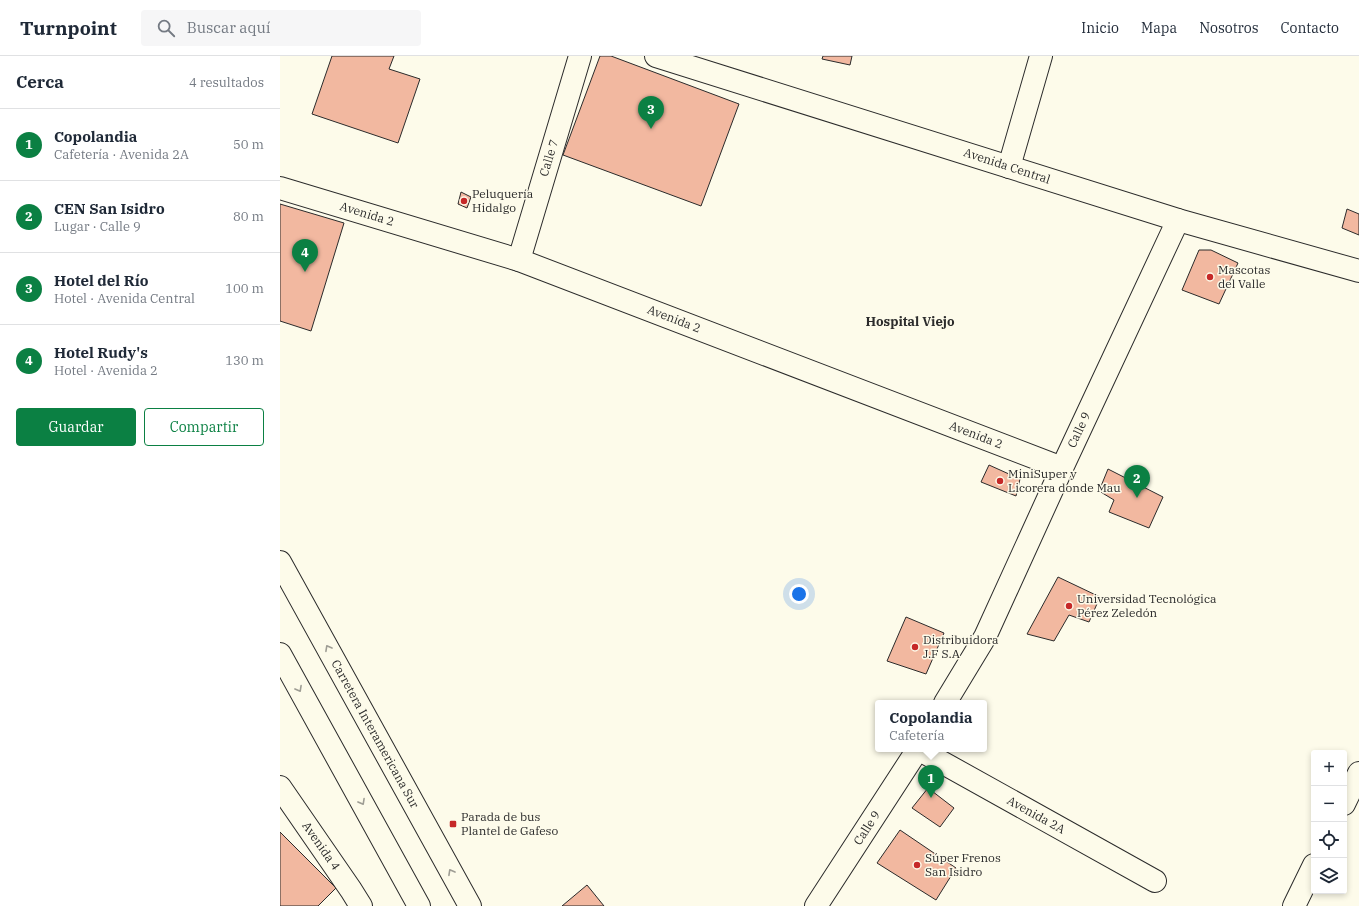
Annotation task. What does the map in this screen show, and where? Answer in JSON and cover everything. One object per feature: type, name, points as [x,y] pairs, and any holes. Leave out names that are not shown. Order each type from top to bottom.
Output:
[{"type":"main road","name":"Calle 7","points":[[519,260],[580,56]]},
{"type":"main road","name":"Avenida Central","points":[[656,56],[1178,220],[1359,270]]},
{"type":"main road","points":[[1009,167],[1041,56]]},
{"type":"main road","name":"Avenida 2","points":[[280,188],[519,260],[1062,468]]},
{"type":"main road","name":"Calle 9","points":[[947,700],[985,637],[1178,220]]},
{"type":"main road","name":"Carretera Interamericana Sur","points":[[280,562],[470,906]]},
{"type":"main road","points":[[280,654],[419,906]]},
{"type":"main road","name":"Calle 9","points":[[816,906],[916,752]]},
{"type":"main road","name":"Avenida 2A","points":[[923,752],[1154,881]]},
{"type":"main road","points":[[1347,798],[1359,773]]},
{"type":"main road","name":"Avenida 4","points":[[280,787],[361,906]]},
{"type":"main road","points":[[1294,906],[1311,871]]},
{"type":"building","points":[[332,56],[394,56],[389,69],[420,79],[398,143],[312,114]]},
{"type":"building","points":[[600,56],[611,56],[739,104],[701,206],[563,155]]},
{"type":"building","points":[[823,56],[852,56],[850,65],[822,59]]},
{"type":"building","name":"Peluquería Hidalgo","points":[[461,192],[471,197],[467,208],[458,204]]},
{"type":"building","points":[[280,204],[344,223],[311,331],[280,321]]},
{"type":"building","points":[[1347,209],[1359,214],[1359,235],[1342,228]]},
{"type":"building","name":"Mascotas del Valle","points":[[1199,250],[1211,250],[1238,263],[1219,304],[1182,290]]},
{"type":"building","name":"MiniSuper y Licorera donde Mau","points":[[989,465],[1020,479],[1016,496],[981,482]]},
{"type":"building","points":[[1108,469],[1163,497],[1149,528],[1109,512],[1114,500],[1099,491]]},
{"type":"building","name":"Universidad Tecnológica Pérez Zeledón","points":[[1058,577],[1100,597],[1089,622],[1069,615],[1054,641],[1027,634]]},
{"type":"building","name":"Distribuidora J.F S.A","points":[[906,617],[944,633],[926,674],[887,661]]},
{"type":"building","points":[[928,788],[954,808],[940,827],[912,808]]},
{"type":"building","name":"Súper Frenos San Isidro","points":[[900,830],[956,868],[936,900],[877,863]]},
{"type":"building","points":[[280,832],[336,888],[318,906],[280,906]]},
{"type":"building","points":[[587,885],[604,906],[562,906]]},
{"type":"place","name":"Hotel del Río","points":[[651,129]]},
{"type":"place","name":"Peluquería Hidalgo","points":[[464,201]]},
{"type":"place","name":"Hotel Rudy's","points":[[305,272]]},
{"type":"place","name":"Mascotas del Valle","points":[[1210,277]]},
{"type":"place","name":"MiniSuper y Licorera donde Mau","points":[[1000,481]]},
{"type":"place","name":"CEN San Isidro","points":[[1137,498]]},
{"type":"place","name":"Universidad Tecnológica Pérez Zeledón","points":[[1069,606]]},
{"type":"place","name":"Distribuidora J.F S.A","points":[[915,647]]},
{"type":"place","name":"Copolandia","points":[[931,798]]},
{"type":"place","name":"Parada de bus Plantel de Gafeso","points":[[453,824]]},
{"type":"place","name":"Súper Frenos San Isidro","points":[[917,865]]},
{"type":"district","name":"Hospital Viejo","points":[[910,321]]}]
